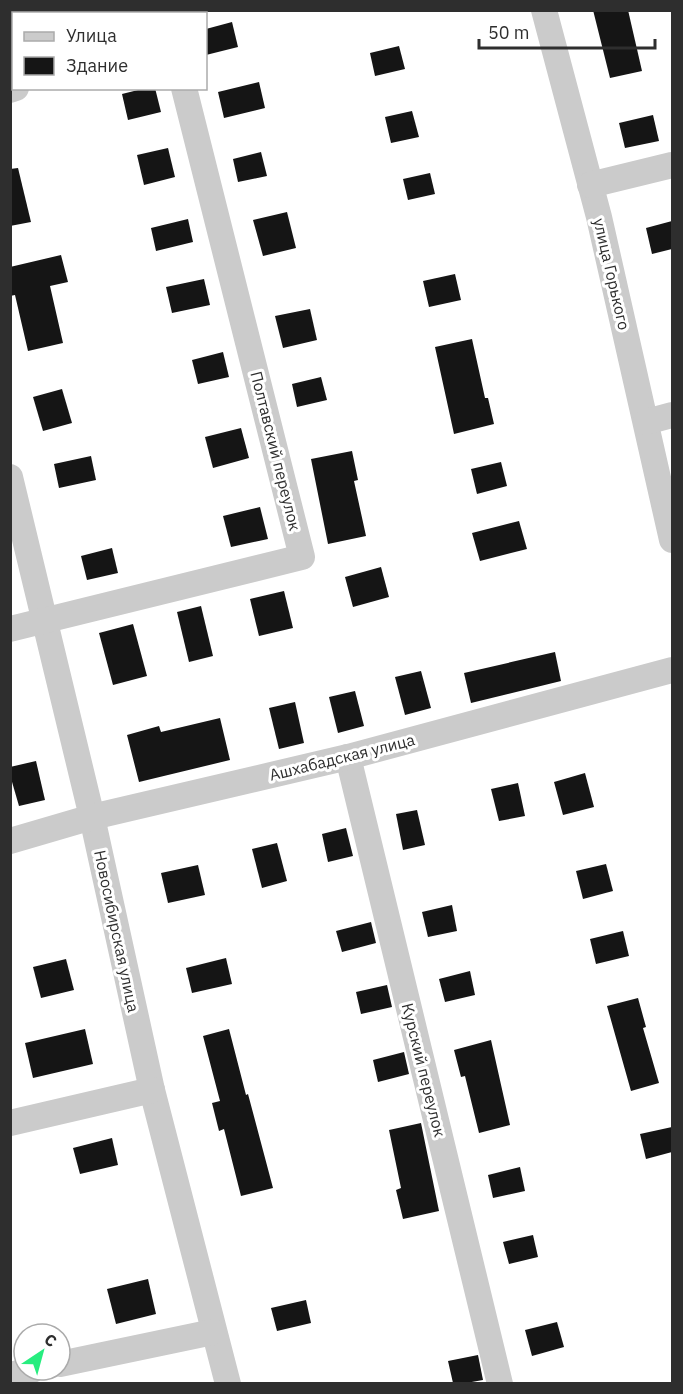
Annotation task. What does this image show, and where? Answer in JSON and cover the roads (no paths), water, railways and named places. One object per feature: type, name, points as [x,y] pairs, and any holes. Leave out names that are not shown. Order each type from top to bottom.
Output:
[{"type":"street","name":"улица Горького","points":[[544,10],[602,228],[672,540]]},
{"type":"street","name":"Полтавский переулок","points":[[44,620],[302,557],[185,90]]},
{"type":"street","points":[[590,185],[672,165]]},
{"type":"street","points":[[646,422],[672,415]]},
{"type":"street","name":"Новосибирская улица","points":[[10,477],[92,817],[152,1090],[228,1383]]},
{"type":"street","points":[[10,629],[44,620]]},
{"type":"street","name":"Ашхабадская улица","points":[[10,841],[92,817],[348,757],[672,670]]},
{"type":"street","name":"Курский переулок","points":[[348,757],[500,1383]]},
{"type":"street","points":[[10,1123],[152,1090]]},
{"type":"street","points":[[72,1361],[213,1332]]}]
